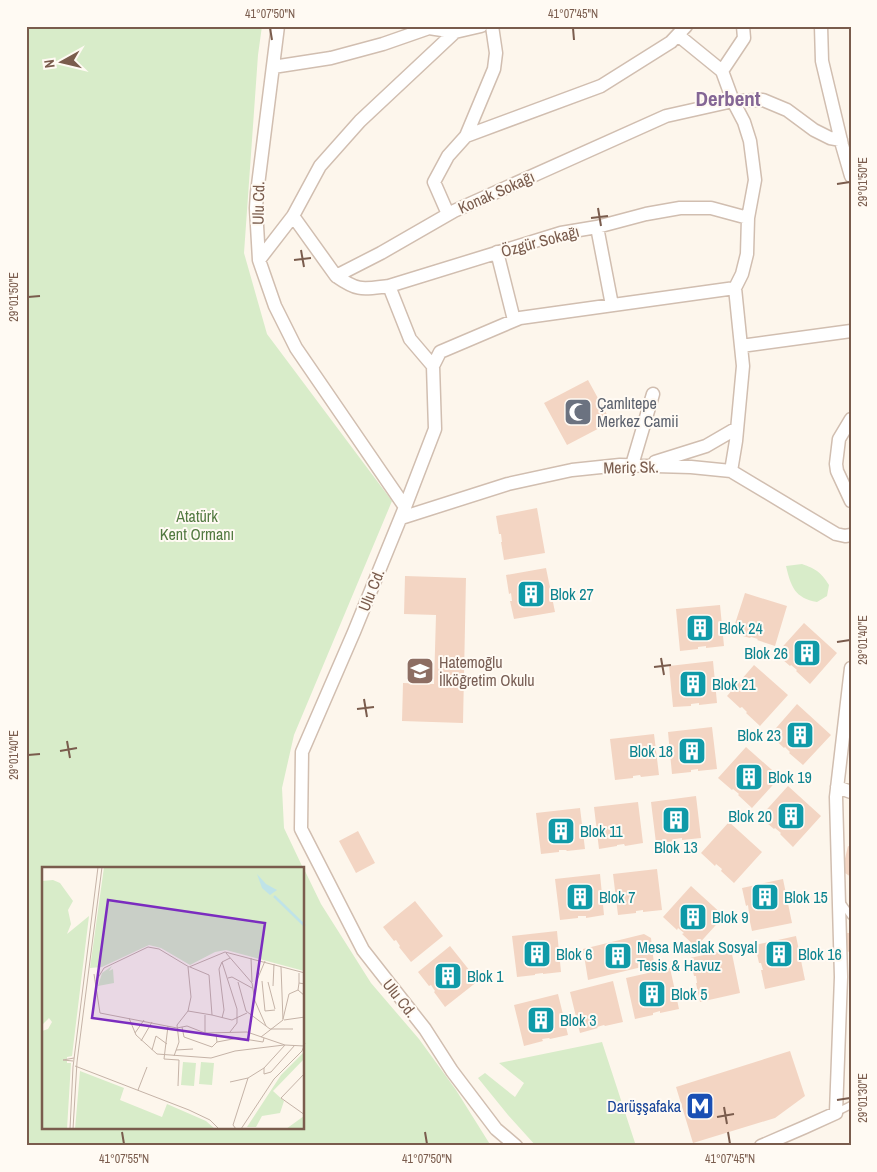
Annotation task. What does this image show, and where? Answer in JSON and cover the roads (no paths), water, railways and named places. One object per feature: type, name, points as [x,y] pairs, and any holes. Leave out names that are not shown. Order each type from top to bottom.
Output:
[{"type":"street","name":"Ulu Cd.","points":[[278,26],[257,193],[259,260],[275,306],[296,348],[403,512],[302,752],[301,829],[363,950],[425,1029],[452,1071],[496,1129],[516,1146]]},
{"type":"street","points":[[273,67],[331,58],[383,44],[429,28],[480,26]]},
{"type":"street","points":[[448,214],[434,182],[448,156],[466,136],[494,69],[496,54],[492,26]]},
{"type":"street","points":[[722,71],[744,38],[743,26]]},
{"type":"street","points":[[821,26],[822,61],[851,176]]},
{"type":"street","points":[[259,260],[293,216],[320,166],[360,121],[453,28]]},
{"type":"street","points":[[466,136],[601,86],[671,42],[682,31],[722,71],[732,101],[744,122],[750,141],[755,180],[748,218],[747,254],[742,274],[735,288],[743,366],[731,471]]},
{"type":"street","name":"Konak Sokağı","points":[[336,276],[381,253],[448,214],[666,116],[732,101],[763,100],[787,110],[814,130],[830,138],[841,140]]},
{"type":"street","name":"Özgür Sokağı","points":[[336,276],[357,288],[390,286],[561,233],[597,227],[646,214],[680,208],[711,208],[748,218]]},
{"type":"street","points":[[293,216],[336,276]]},
{"type":"street","points":[[597,227],[612,305]]},
{"type":"street","points":[[497,252],[514,320]]},
{"type":"street","points":[[390,286],[410,339],[433,366]]},
{"type":"street","points":[[403,512],[435,429],[433,366],[440,352],[520,318],[735,288]]},
{"type":"street","points":[[741,346],[851,330]]},
{"type":"street","points":[[653,394],[637,465],[706,446],[737,428]]},
{"type":"street","points":[[850,498],[837,471],[836,464],[839,440],[851,420]]},
{"type":"street","name":"Meriç Sk.","points":[[403,512],[508,484],[572,470],[620,465],[691,466],[731,471],[836,534],[851,535]]},
{"type":"street","points":[[762,1146],[836,1112],[845,898],[837,816],[838,788],[848,726],[851,668]]},
{"type":"street","points":[[838,788],[851,792]]},
{"type":"street","name":"Ulu Cd.","points":[[496,1129],[502,1146]]},
{"type":"lane","points":[[845,898],[851,916]]},
{"type":"lane","points":[[836,1112],[851,1105]]},
{"type":"place","name":"Çamlıtepe Merkez Camii","points":[[578,412]]},
{"type":"place","name":"Blok 27","points":[[531,594]]},
{"type":"place","name":"Blok 24","points":[[700,628]]},
{"type":"place","name":"Blok 26","points":[[807,653]]},
{"type":"place","name":"Hatemoğlu İlköğretim Okulu","points":[[420,671]]},
{"type":"place","name":"Blok 21","points":[[693,684]]},
{"type":"place","name":"Blok 23","points":[[800,735]]},
{"type":"place","name":"Blok 18","points":[[692,751]]},
{"type":"place","name":"Blok 19","points":[[749,777]]},
{"type":"place","name":"Blok 20","points":[[791,816]]},
{"type":"place","name":"Blok 13","points":[[676,820]]},
{"type":"place","name":"Blok 11","points":[[561,831]]},
{"type":"place","name":"Blok 7","points":[[580,897]]},
{"type":"place","name":"Blok 15","points":[[765,897]]},
{"type":"place","name":"Blok 9","points":[[693,917]]},
{"type":"place","name":"Blok 6","points":[[537,954]]},
{"type":"place","name":"Blok 16","points":[[779,954]]},
{"type":"place","name":"Mesa Maslak Sosyal Tesis & Havuz","points":[[618,956]]},
{"type":"place","name":"Blok 1","points":[[448,976]]},
{"type":"place","name":"Blok 5","points":[[652,994]]},
{"type":"place","name":"Blok 3","points":[[541,1020]]},
{"type":"place","name":"Darüşşafaka","points":[[700,1106]]},
{"type":"district","name":"Derbent","points":[[728,98]]},
{"type":"park label","name":"Atatürk Kent Ormanı","points":[[197,525]]}]
